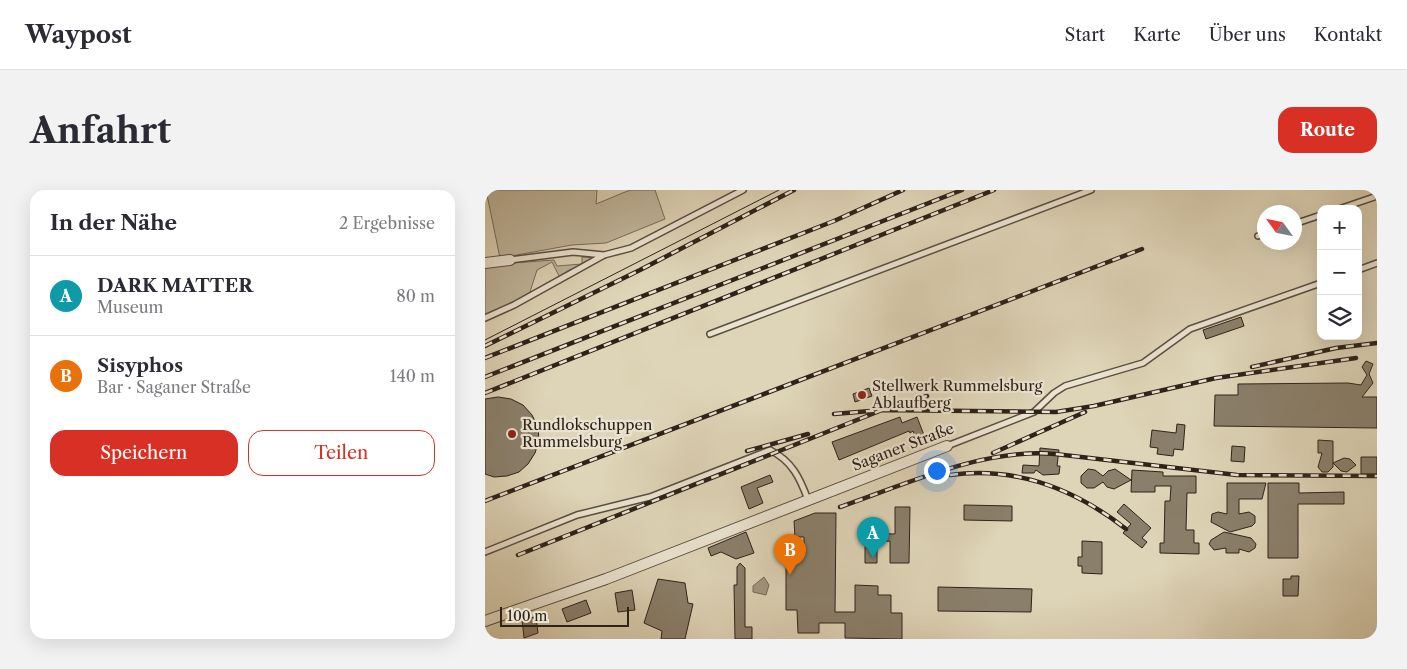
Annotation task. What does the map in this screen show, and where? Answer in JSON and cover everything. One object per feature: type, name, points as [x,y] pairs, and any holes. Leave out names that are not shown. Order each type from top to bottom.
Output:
[{"type":"street","points":[[485,262],[509,260]]},
{"type":"street","name":"Saganer Straße","points":[[486,618],[606,579],[947,446]]},
{"type":"lane","points":[[485,318],[522,301],[604,255],[631,248],[743,190]]},
{"type":"lane","points":[[710,334],[1091,190]]},
{"type":"lane","points":[[1351,205],[1377,196]]},
{"type":"lane","points":[[1302,222],[1317,216]]},
{"type":"lane","points":[[509,260],[573,252],[604,255]]},
{"type":"lane","points":[[1362,269],[1377,263]]},
{"type":"lane","name":"Saganer Straße","points":[[947,446],[1034,412],[1054,393],[1065,386],[1143,363],[1190,329],[1317,284]]},
{"type":"lane","points":[[485,552],[577,515],[650,497],[770,450],[797,472],[808,500]]},
{"type":"shaded area","points":[[486,190],[597,190],[596,204],[630,190],[655,190],[665,219],[606,243],[572,245],[500,258]]},
{"type":"shaded area","points":[[582,257],[596,258],[573,271],[571,269],[560,278],[552,262],[537,270],[529,295],[485,315],[485,265],[554,260],[557,266],[582,264]]},
{"type":"shaded area","points":[[764,577],[769,585],[766,595],[753,592],[753,586]]},
{"type":"building","points":[[1241,317],[1244,326],[1206,339],[1203,330]]},
{"type":"building","points":[[1366,361],[1373,364],[1369,374],[1373,383],[1362,397],[1377,397],[1377,428],[1214,426],[1215,395],[1238,395],[1238,384],[1348,383],[1361,385],[1367,375],[1362,367]]},
{"type":"building","name":"Stellwerk Rummelsburg Ablaufberg","points":[[869,388],[872,396],[855,402],[853,394]]},
{"type":"building","name":"Rundlokschuppen Rummelsburg","points":[[498,397],[511,399],[523,405],[532,415],[538,427],[539,440],[535,453],[528,464],[519,472],[507,476],[494,477],[485,474],[485,399]]},
{"type":"building","points":[[900,417],[902,423],[917,417],[924,435],[916,438],[913,431],[910,433],[909,431],[839,460],[832,442]]},
{"type":"building","points":[[1177,424],[1185,425],[1183,450],[1174,449],[1173,456],[1157,454],[1158,448],[1150,447],[1152,430],[1176,433]]},
{"type":"building","points":[[1318,440],[1333,441],[1333,467],[1328,472],[1322,472],[1318,467],[1322,453],[1318,453]]},
{"type":"building","points":[[1232,446],[1245,447],[1244,462],[1231,461]]},
{"type":"building","points":[[1040,448],[1059,450],[1057,466],[1060,466],[1059,474],[1043,475],[1036,470],[1034,473],[1022,473],[1023,465],[1039,466]]},
{"type":"building","points":[[1361,457],[1377,457],[1377,474],[1361,474]]},
{"type":"building","points":[[1344,458],[1350,459],[1356,465],[1347,472],[1341,471],[1333,463]]},
{"type":"building","points":[[1088,469],[1095,470],[1103,476],[1108,471],[1115,469],[1131,480],[1114,489],[1107,487],[1103,482],[1094,488],[1087,488],[1081,483],[1081,476]]},
{"type":"building","points":[[1132,470],[1163,472],[1163,476],[1196,476],[1196,493],[1187,493],[1186,530],[1194,530],[1194,543],[1199,543],[1199,554],[1160,553],[1160,543],[1164,543],[1165,501],[1170,501],[1171,486],[1155,486],[1155,492],[1131,492]]},
{"type":"building","points":[[770,475],[773,482],[757,488],[763,503],[749,509],[741,487]]},
{"type":"building","points":[[1227,483],[1266,483],[1262,499],[1239,499],[1239,514],[1249,512],[1255,516],[1255,523],[1252,526],[1230,532],[1211,522],[1212,514],[1218,512],[1227,514]]},
{"type":"building","points":[[1268,483],[1299,483],[1299,493],[1344,492],[1344,504],[1298,504],[1298,558],[1268,558]]},
{"type":"building","points":[[1124,504],[1151,528],[1142,538],[1147,542],[1142,548],[1123,533],[1131,524],[1117,512]]},
{"type":"building","points":[[964,505],[1012,506],[1012,521],[964,520]]},
{"type":"building","points":[[895,507],[910,507],[909,563],[890,563],[890,541],[877,542],[877,563],[865,563],[865,533],[895,534]]},
{"type":"building","points":[[815,513],[836,513],[835,612],[855,612],[855,585],[878,586],[878,595],[891,595],[891,613],[902,613],[902,639],[845,638],[845,623],[819,623],[819,633],[798,633],[797,610],[786,610],[786,551],[804,551],[804,537],[795,537],[794,521]]},
{"type":"building","points":[[746,532],[754,553],[736,559],[721,552],[711,556],[708,548]]},
{"type":"building","points":[[1224,532],[1251,538],[1256,544],[1255,548],[1249,552],[1239,549],[1239,553],[1226,553],[1226,548],[1214,550],[1209,544],[1211,540]]},
{"type":"building","points":[[1082,541],[1102,542],[1102,574],[1082,573],[1082,566],[1078,566],[1078,557],[1082,557]]},
{"type":"building","points":[[740,563],[745,568],[745,627],[752,627],[752,639],[735,639],[734,585],[737,585],[737,567]]},
{"type":"building","points":[[1291,576],[1299,576],[1298,596],[1283,596],[1283,579],[1291,579]]},
{"type":"building","points":[[658,579],[685,583],[688,603],[693,604],[685,639],[661,639],[662,631],[644,623]]},
{"type":"building","points":[[938,587],[1032,589],[1031,612],[938,611]]},
{"type":"building","points":[[632,590],[635,610],[618,612],[615,593]]},
{"type":"building","points":[[586,600],[591,613],[567,622],[562,609]]},
{"type":"building","points":[[536,617],[538,633],[524,638],[522,619]]},
{"type":"tram line","points":[[485,340],[779,190]]},
{"type":"railway","points":[[485,346],[640,270],[794,190]]},
{"type":"railway","points":[[485,358],[834,221],[903,190]]},
{"type":"railway","points":[[485,377],[962,190]]},
{"type":"railway","points":[[485,393],[994,190]]},
{"type":"railway","points":[[485,501],[1142,249]]},
{"type":"railway","points":[[1252,367],[1336,348],[1377,343]]},
{"type":"railway","points":[[834,414],[882,410],[1056,412],[1094,406],[1216,378],[1356,358]]},
{"type":"railway","points":[[518,555],[882,410],[927,396]]},
{"type":"railway","points":[[993,453],[1085,412]]},
{"type":"railway","points":[[747,451],[808,434]]},
{"type":"railway","points":[[840,507],[918,479],[973,462],[1028,454],[1055,454],[1237,475],[1377,476]]},
{"type":"railway","points":[[950,475],[998,474],[1044,484],[1086,502],[1126,529]]},
{"type":"place","name":"Stellwerk Rummelsburg Ablaufberg","points":[[862,395]]},
{"type":"place","name":"Rundlokschuppen Rummelsburg","points":[[512,434]]},
{"type":"place","name":"DARK MATTER","points":[[873,558]]},
{"type":"place","name":"Sisyphos","points":[[790,575]]}]
